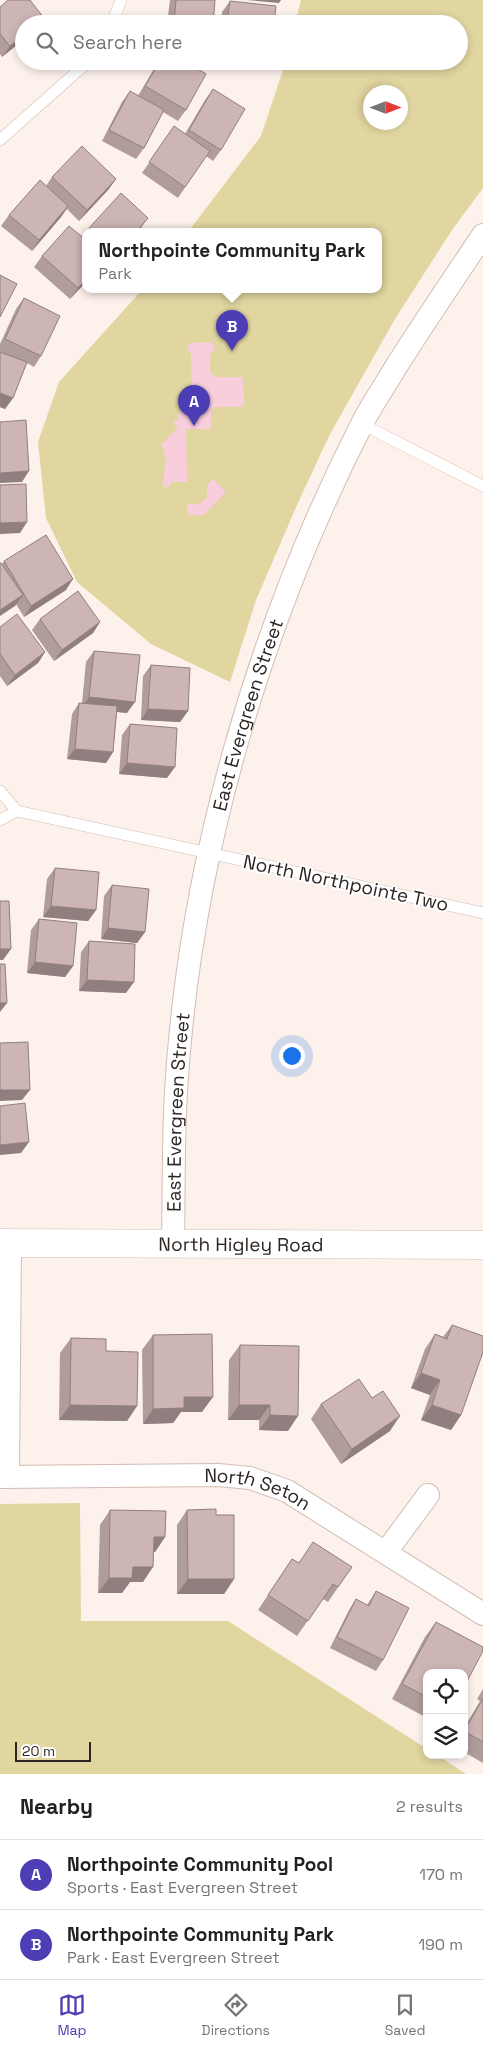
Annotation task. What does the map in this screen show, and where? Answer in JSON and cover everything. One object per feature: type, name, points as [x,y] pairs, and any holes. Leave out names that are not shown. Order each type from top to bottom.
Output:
[{"type":"main road","name":"North Higley Road","points":[[5,1243],[483,1245]]},
{"type":"street","name":"East Evergreen Street","points":[[173,1243],[176,1092],[186,989],[195,926],[209,853],[239,734],[272,636],[310,536],[362,424],[423,324],[483,235]]},
{"type":"street","points":[[4,1477],[5,1243]]},
{"type":"street","name":"North Seton","points":[[4,1477],[218,1475],[250,1478],[287,1491],[483,1614]]},
{"type":"street","points":[[386,1552],[428,1495]]},
{"type":"lane","points":[[115,15],[120,0]]},
{"type":"lane","points":[[0,140],[79,70]]},
{"type":"lane","points":[[362,424],[483,486]]},
{"type":"lane","points":[[0,790],[17,811],[0,820]]},
{"type":"lane","name":"North Northpointe Two","points":[[17,811],[483,913]]},
{"type":"shaded area","points":[[301,0],[483,0],[483,188],[452,230],[395,319],[329,436],[256,600],[230,682],[151,644],[77,582],[46,518],[38,442],[59,382],[139,293],[382,293],[382,228],[191,228],[261,136],[283,70],[468,70],[468,15],[297,15]]},
{"type":"shaded area","points":[[210,342],[214,344],[215,350],[210,354],[210,373],[216,377],[243,377],[244,405],[242,407],[215,407],[211,411],[211,429],[186,429],[187,482],[172,482],[168,487],[163,487],[167,461],[164,456],[165,450],[161,445],[178,427],[173,422],[179,419],[177,414],[181,410],[186,412],[192,405],[191,352],[187,351],[187,346],[191,343]]},
{"type":"shaded area","points":[[213,479],[226,492],[204,515],[187,515],[187,504],[199,504],[207,497],[207,485]]},
{"type":"shaded area","points":[[80,1503],[81,1621],[228,1621],[423,1746],[423,1759],[443,1759],[466,1774],[0,1774],[0,1504]]},
{"type":"building","points":[[8,0],[30,0],[42,15],[15,15],[15,42],[10,46],[0,34],[0,7]]},
{"type":"building","points":[[176,0],[215,0],[214,15],[175,15]]},
{"type":"building","points":[[230,1],[276,6],[275,15],[228,15]]},
{"type":"building","points":[[155,70],[199,70],[206,74],[186,110],[145,86]]},
{"type":"building","points":[[213,89],[245,109],[221,150],[189,130]]},
{"type":"building","points":[[130,91],[164,110],[144,148],[109,130]]},
{"type":"building","points":[[174,126],[210,151],[185,187],[149,162]]},
{"type":"building","points":[[82,146],[116,179],[87,210],[52,177]]},
{"type":"building","points":[[40,180],[68,206],[39,240],[9,215]]},
{"type":"building","points":[[121,193],[148,218],[139,228],[89,228]]},
{"type":"building","points":[[69,226],[82,237],[82,284],[78,288],[42,256]]},
{"type":"building","points":[[0,275],[17,284],[0,317]]},
{"type":"building","points":[[24,298],[60,316],[41,356],[5,339]]},
{"type":"building","points":[[0,352],[27,362],[13,398],[0,393]]},
{"type":"building","points":[[26,420],[29,471],[0,473],[0,422]]},
{"type":"building","points":[[26,484],[27,522],[0,523],[0,485]]},
{"type":"building","points":[[46,535],[73,579],[31,606],[4,561]]},
{"type":"building","points":[[0,563],[23,595],[0,610]]},
{"type":"building","points":[[78,591],[100,622],[62,650],[40,619]]},
{"type":"building","points":[[17,614],[45,652],[15,675],[0,654],[0,627]]},
{"type":"building","points":[[94,651],[140,655],[135,702],[89,697]]},
{"type":"building","points":[[151,665],[190,668],[188,711],[148,709]]},
{"type":"building","points":[[79,703],[117,706],[113,752],[75,749]]},
{"type":"building","points":[[130,724],[177,728],[175,767],[127,763]]},
{"type":"building","points":[[55,868],[99,872],[96,910],[51,906]]},
{"type":"building","points":[[112,885],[149,889],[145,932],[108,928]]},
{"type":"building","points":[[0,901],[9,901],[11,949],[0,949]]},
{"type":"building","points":[[39,919],[77,923],[73,966],[35,962]]},
{"type":"building","points":[[89,941],[135,944],[134,982],[87,980]]},
{"type":"building","points":[[0,964],[5,964],[7,1003],[0,1003]]},
{"type":"building","points":[[28,1042],[30,1090],[0,1090],[0,1043]]},
{"type":"building","points":[[25,1103],[29,1142],[0,1145],[0,1106]]},
{"type":"building","points":[[452,1325],[483,1336],[483,1352],[461,1415],[432,1405],[440,1380],[421,1373],[435,1334],[447,1339]]},
{"type":"building","points":[[212,1334],[213,1397],[184,1397],[184,1408],[153,1409],[153,1335]]},
{"type":"building","points":[[71,1338],[106,1339],[106,1351],[138,1352],[137,1406],[70,1405]]},
{"type":"building","points":[[240,1345],[299,1346],[298,1416],[270,1415],[270,1405],[239,1405]]},
{"type":"building","points":[[359,1379],[372,1398],[383,1391],[400,1416],[352,1449],[321,1404]]},
{"type":"building","points":[[216,1509],[216,1515],[234,1515],[234,1579],[188,1579],[187,1510]]},
{"type":"building","points":[[110,1510],[166,1511],[165,1537],[154,1537],[153,1567],[133,1567],[132,1578],[109,1578]]},
{"type":"building","points":[[313,1542],[352,1567],[338,1587],[333,1584],[308,1621],[268,1595],[292,1559],[299,1563]]},
{"type":"building","points":[[376,1591],[409,1608],[383,1660],[337,1637],[356,1599],[369,1606]]},
{"type":"building","points":[[436,1622],[483,1647],[483,1651],[468,1679],[468,1669],[423,1669],[423,1695],[402,1684]]},
{"type":"building","points":[[483,1699],[483,1742],[468,1733],[468,1724]]},
{"type":"place","name":"Northpointe Community Park","points":[[232,351]]},
{"type":"place","name":"Northpointe Community Pool","points":[[194,426]]}]
